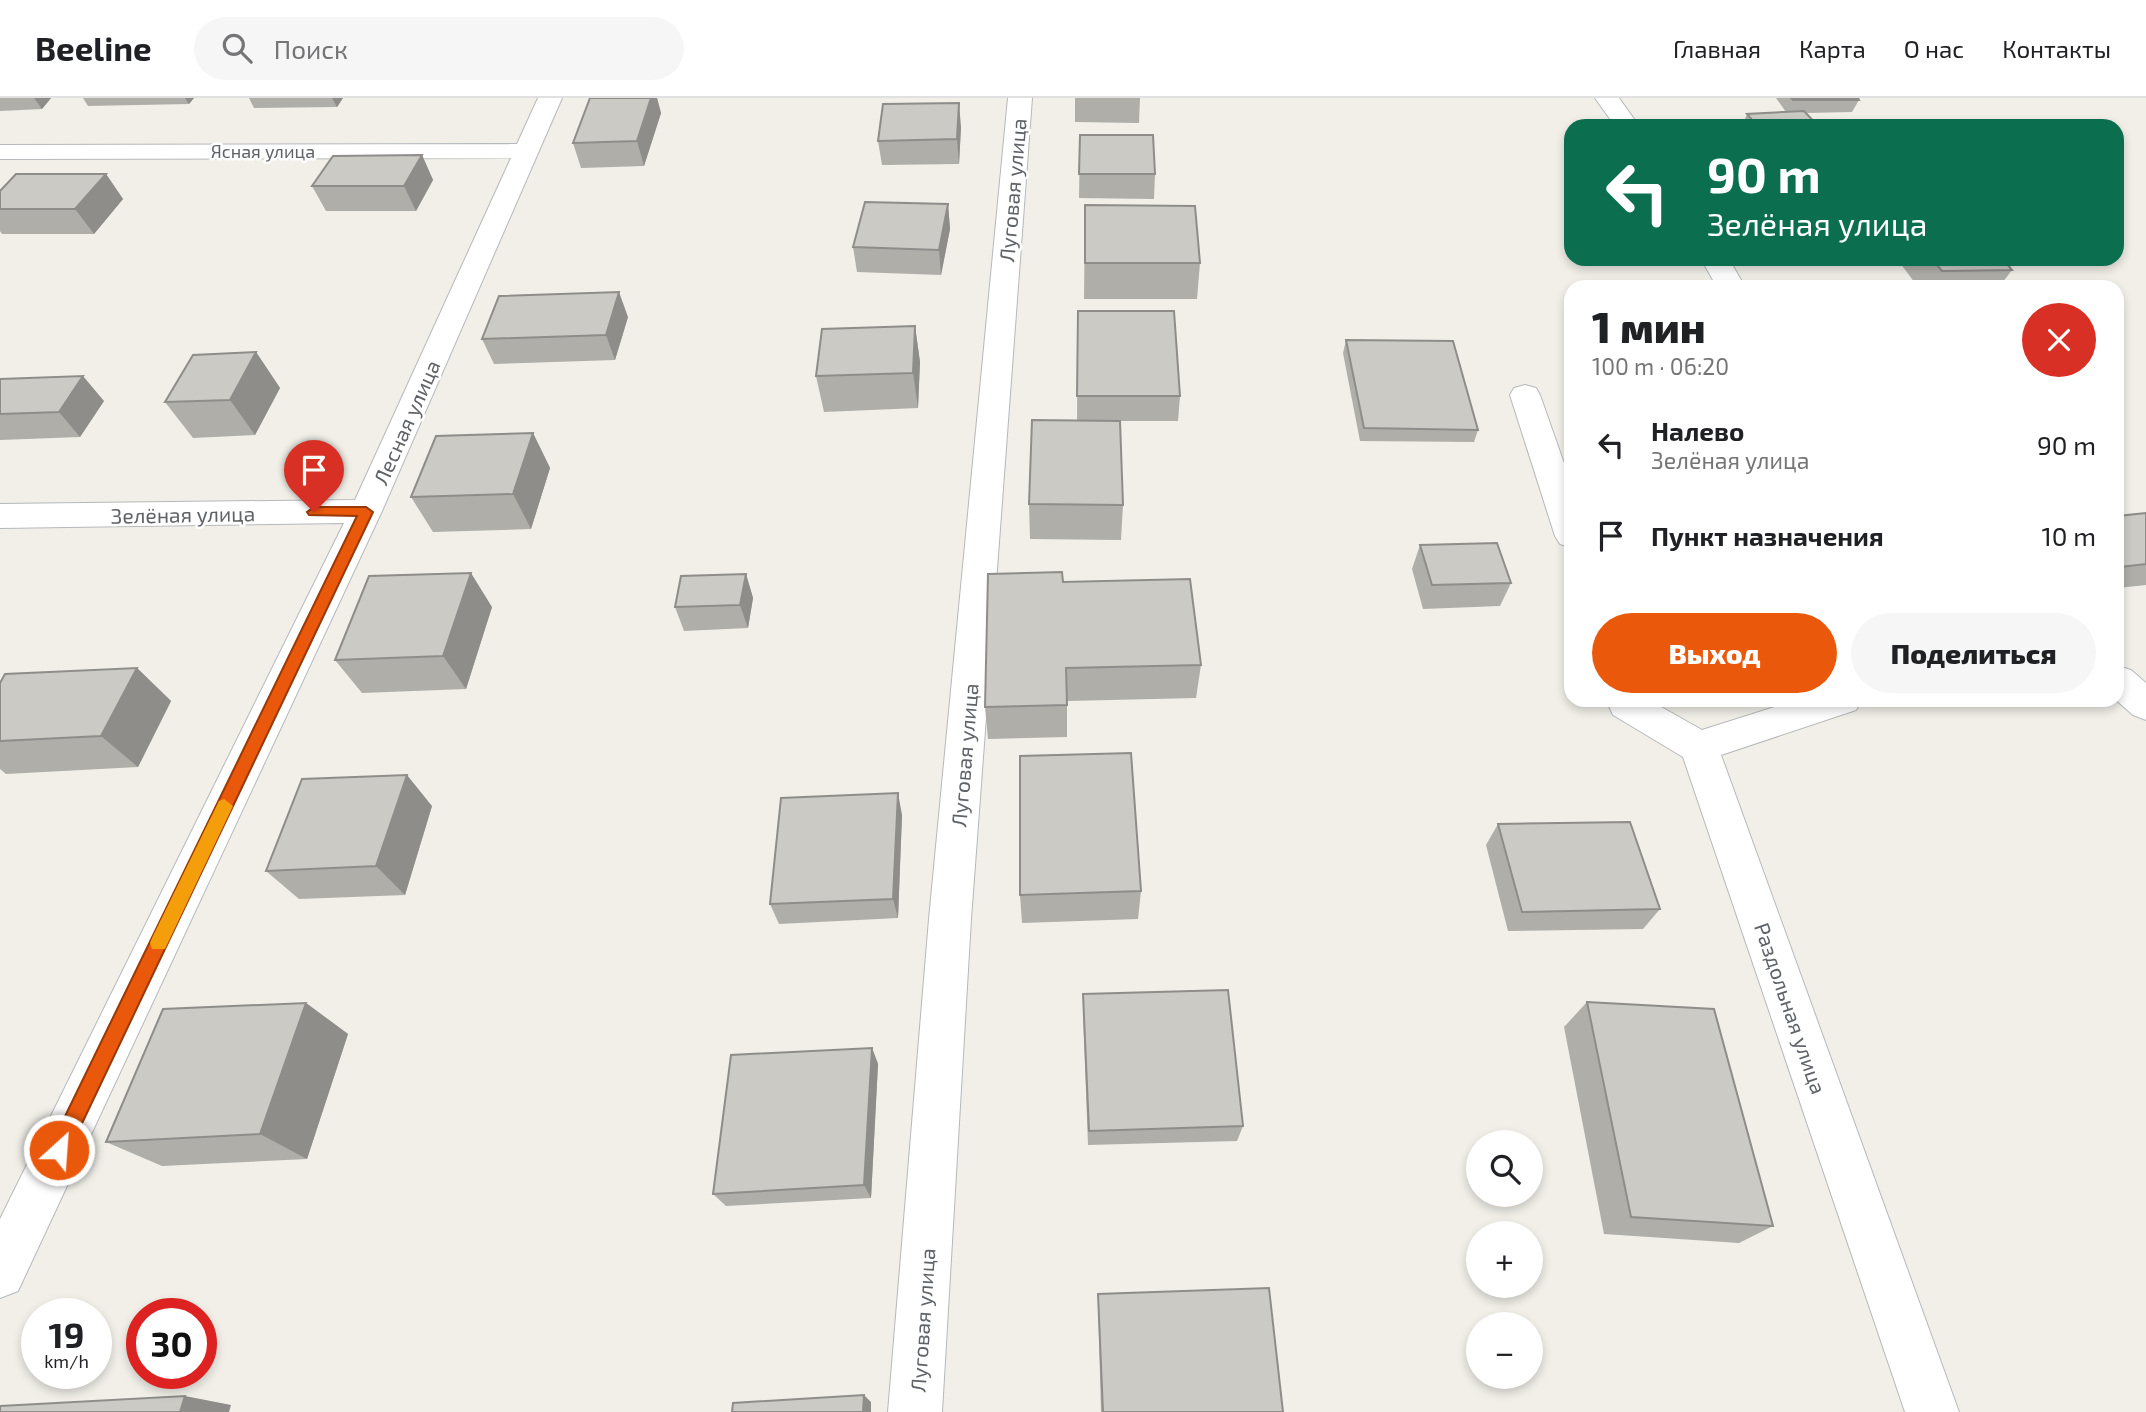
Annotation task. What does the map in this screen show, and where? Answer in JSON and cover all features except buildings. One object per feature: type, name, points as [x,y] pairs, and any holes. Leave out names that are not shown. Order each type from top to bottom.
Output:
[{"type":"street","name":"Лесная улица","points":[[0,1273],[366,512],[550,98]]},
{"type":"street","name":"Луговая улица","points":[[915,1412],[950,919],[1020,98]]},
{"type":"street","points":[[1607,98],[1622,119]]},
{"type":"street","name":"Ясная улица","points":[[0,152],[526,151]]},
{"type":"street","points":[[1525,395],[1564,512]]},
{"type":"street","name":"Зелёная улица","points":[[0,516],[366,512]]},
{"type":"street","points":[[2124,685],[2146,705]]},
{"type":"street","points":[[1629,707],[1699,747],[1822,707]]},
{"type":"street","name":"Раздольная улица","points":[[1699,747],[1933,1412]]},
{"type":"slow traffic","points":[[159,943],[224,806]]},
{"type":"route","points":[[59,1150],[366,512],[314,512]]}]
